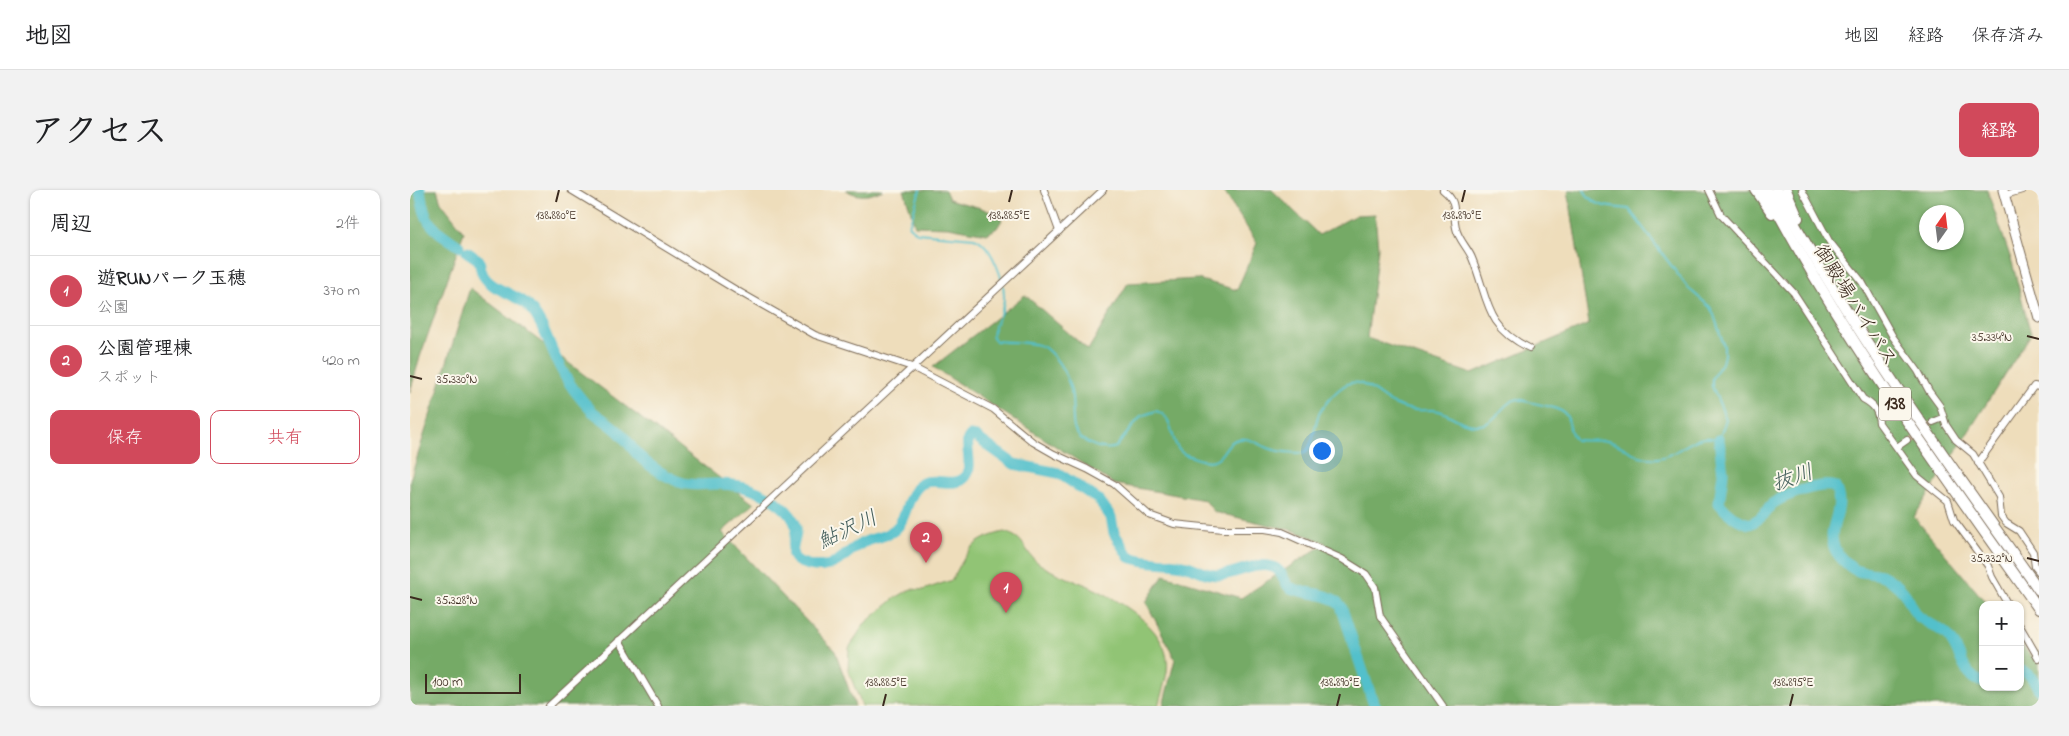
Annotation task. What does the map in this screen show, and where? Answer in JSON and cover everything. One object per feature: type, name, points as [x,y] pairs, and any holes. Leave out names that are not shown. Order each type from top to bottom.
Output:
[{"type":"highway","points":[[1756,190],[1824,294]]},
{"type":"highway","name":"御殿場バイパス","points":[[1766,190],[1824,294],[1894,402],[2039,609]]},
{"type":"highway","name":"御殿場バイパス","points":[[1776,190],[1819,267],[1902,395],[2039,590]]},
{"type":"highway","points":[[1786,190],[1800,222],[1845,308]]},
{"type":"main road","points":[[2004,192],[2039,318]]},
{"type":"street","points":[[571,190],[736,290],[815,335],[912,367],[993,409],[1033,442],[1054,454],[1087,468],[1114,484],[1148,515],[1174,524],[1223,529],[1265,529],[1282,532],[1342,559],[1366,574],[1375,587],[1380,616],[1443,706]]},
{"type":"street","points":[[1044,190],[1059,231]]},
{"type":"street","points":[[549,706],[1103,190]]},
{"type":"street","points":[[1443,190],[1449,195],[1455,206],[1456,229],[1472,258],[1488,307],[1504,334],[1529,348]]},
{"type":"street","points":[[1709,190],[1721,215],[1794,293],[1863,399],[1874,405],[1878,413],[1879,423],[1917,476],[1948,501],[1954,520],[1988,566],[2006,601]]},
{"type":"street","points":[[1802,190],[1825,236],[1866,287],[1889,330],[1940,406],[1943,418],[1956,440],[1973,454],[1999,497],[2001,516],[2006,524],[2019,531],[2033,552],[2035,567],[2039,572]]},
{"type":"street","points":[[2004,192],[2022,190]]},
{"type":"street","points":[[1978,463],[2034,386],[2039,387]]},
{"type":"street","points":[[1933,422],[1943,418]]},
{"type":"street","points":[[1897,447],[1908,440]]},
{"type":"street","points":[[2024,633],[2039,658]]},
{"type":"street","points":[[619,640],[658,706]]},
{"type":"green space","points":[[410,190],[437,190],[441,202],[464,232],[420,357],[410,392]]},
{"type":"green space","points":[[846,190],[883,190],[874,194],[864,195]]},
{"type":"green space","points":[[904,190],[945,190],[949,199],[984,209],[1002,220],[997,228],[987,234],[948,227],[915,226]]},
{"type":"green space","points":[[1223,190],[1272,190],[1319,235],[1356,215],[1375,214],[1378,248],[1367,338],[1472,374],[1589,324],[1568,190],[1987,190],[2012,262],[2031,334],[1914,517],[1985,601],[1979,601],[1979,691],[2024,691],[2024,648],[2032,657],[2039,651],[2039,706],[1163,706],[1175,659],[1146,602],[1164,575],[1241,598],[1326,543],[1295,531],[1214,512],[1205,500],[1114,484],[933,367],[1025,295],[1088,350],[1128,283],[1197,279],[1237,290],[1257,243]]},
{"type":"green space","points":[[470,288],[754,504],[722,532],[835,651],[855,706],[410,706],[410,480]]},
{"type":"green space","points":[[1004,532],[1018,539],[1040,564],[1093,588],[1118,602],[1144,621],[1154,632],[1162,644],[1167,658],[1167,672],[1158,706],[862,706],[848,670],[849,648],[864,624],[895,598],[911,589],[923,590],[952,580],[971,548],[984,539]]},
{"type":"waterway","name":"鮎沢川","points":[[420,190],[424,211],[431,224],[459,246]]},
{"type":"waterway","points":[[920,190],[909,226],[917,233],[974,238],[992,255],[1000,274],[1004,292],[1004,304],[992,336],[996,341],[1029,343],[1041,346],[1050,353],[1059,364],[1069,383],[1072,397],[1073,424],[1076,433],[1080,438],[1098,447],[1116,447],[1141,416],[1156,411],[1163,414],[1167,419],[1179,450],[1198,459],[1214,460],[1233,441],[1239,439],[1251,440],[1267,448],[1279,451],[1305,453],[1313,439],[1317,419],[1323,407],[1341,388],[1348,384],[1356,383],[1363,384],[1388,401],[1402,407],[1413,410],[1439,411],[1472,425],[1484,424],[1490,421],[1507,404],[1518,399],[1544,405],[1557,409],[1566,415],[1576,440],[1607,441],[1643,457],[1658,458],[1666,456],[1702,438],[1719,440],[1726,419],[1712,386],[1712,378],[1722,363],[1724,346],[1710,307],[1688,288],[1629,209],[1603,206],[1592,200],[1584,190]]},
{"type":"waterway","name":"鮎沢川","points":[[467,252],[479,260],[482,273],[487,281],[520,300],[531,309],[544,330],[563,373],[583,402],[620,433],[639,456],[657,470],[682,483],[739,486],[758,492],[775,501],[786,510],[794,521],[796,533],[793,554],[794,558],[798,561],[814,566],[829,565],[864,542],[891,532],[902,520],[911,496],[918,486],[934,481],[957,482],[966,476],[969,468],[968,439],[970,436],[976,437],[1014,464],[1058,473],[1099,500],[1111,517],[1114,533],[1129,557],[1143,561],[1183,565],[1207,574],[1216,575],[1223,575],[1251,567],[1273,567],[1276,568],[1289,587],[1303,592],[1323,595],[1335,601],[1341,606],[1373,702],[1376,706]]},
{"type":"waterway","name":"抜川","points":[[1719,440],[1723,473],[1719,503],[1725,510],[1749,524],[1761,517],[1772,504],[1785,497],[1821,486],[1835,487],[1839,503],[1832,539],[1838,554],[1847,564],[1855,569],[1884,576],[1898,586],[1907,597],[1916,614],[1947,635],[1956,648],[1965,668],[1975,679],[1979,680]]},
{"type":"waterway","name":"抜川","points":[[2024,671],[2034,680],[2039,690]]},
{"type":"tunnel","points":[[1907,440],[1933,422]]},
{"type":"place","name":"公園管理棟","points":[[926,563]]},
{"type":"place","name":"遊RUNパーク玉穂","points":[[1006,613]]}]
